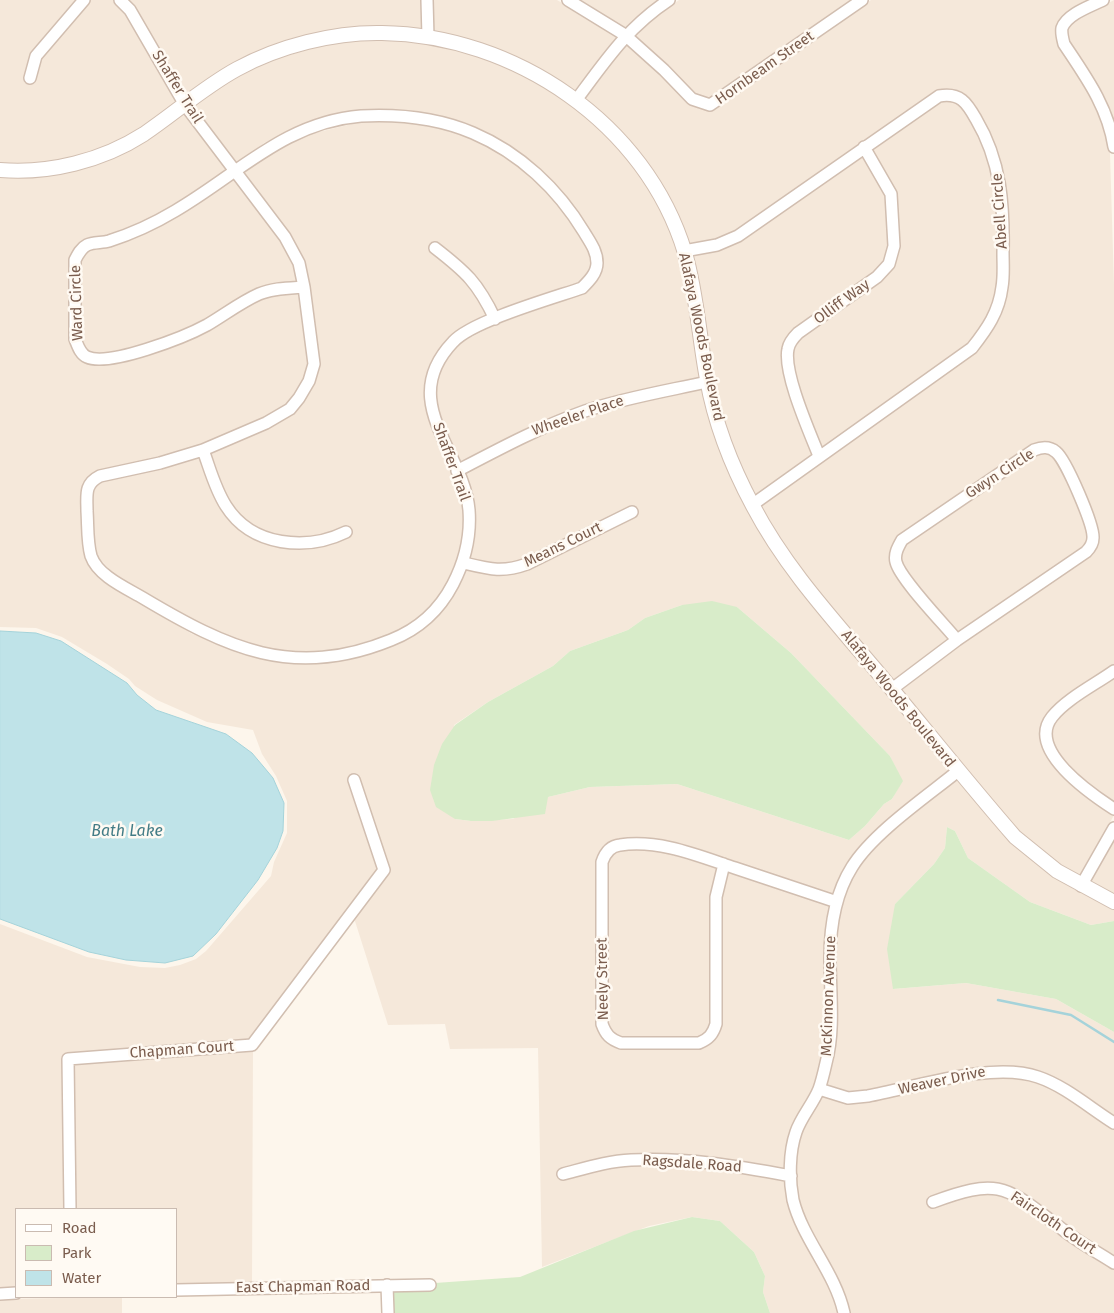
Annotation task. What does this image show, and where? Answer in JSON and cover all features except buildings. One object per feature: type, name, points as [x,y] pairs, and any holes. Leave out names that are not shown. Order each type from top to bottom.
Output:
[{"type":"street","points":[[30,78],[36,56],[84,0]]},
{"type":"street","name":"Shaffer Trail","points":[[120,0],[130,10],[185,105],[285,237],[299,263],[314,364],[309,381],[299,398],[290,408],[266,423],[203,450],[160,463],[100,476],[91,481],[86,489],[89,541],[92,557],[112,580],[195,629],[218,639],[261,654],[297,658],[337,656],[392,640],[421,625],[444,602],[464,563],[469,509],[457,471],[436,427],[431,397],[433,372],[441,356],[455,340],[496,319],[582,288],[592,278],[597,264],[596,251],[572,212],[540,176],[506,150],[473,133],[436,121],[400,116],[360,116],[297,132],[267,148],[236,172]]},
{"type":"street","points":[[427,0],[428,37]]},
{"type":"street","points":[[568,0],[625,35]]},
{"type":"street","points":[[577,99],[625,35],[650,13],[669,0]]},
{"type":"street","name":"Hornbeam Street","points":[[625,35],[664,70],[692,100],[710,106],[862,0]]},
{"type":"street","points":[[1103,0],[1068,19],[1062,28],[1062,35],[1064,44],[1098,94],[1107,114],[1114,147]]},
{"type":"street","name":"Alafaya Woods Boulevard","points":[[0,170],[41,170],[65,166],[97,157],[140,137],[235,70],[292,47],[356,34],[382,33],[428,37],[498,55],[528,69],[577,99],[632,155],[654,186],[684,251],[694,292],[707,382],[718,423],[732,462],[752,506],[792,570],[1015,837],[1042,860],[1081,886],[1114,902]]},
{"type":"street","name":"Abell Circle","points":[[684,251],[717,245],[738,236],[939,96],[958,96],[967,103],[986,137],[997,168],[1002,202],[1002,287],[997,309],[988,329],[972,348],[819,456],[752,506]]},
{"type":"street","name":"Olliff Way","points":[[819,456],[799,404],[788,360],[788,349],[792,338],[877,277],[889,264],[894,246],[891,194],[864,147]]},
{"type":"street","name":"Ward Circle","points":[[236,172],[174,212],[109,241],[87,245],[79,252],[75,260],[75,329],[80,351],[86,357],[100,360],[150,348],[205,326],[259,294],[304,287]]},
{"type":"street","points":[[435,248],[467,273],[483,294],[496,319]]},
{"type":"street","name":"Wheeler Place","points":[[457,471],[522,436],[585,411],[616,402],[707,382]]},
{"type":"street","name":"Gwyn Circle","points":[[892,689],[957,640],[1086,552],[1092,544],[1092,529],[1062,458],[1050,448],[1042,447],[1034,450],[902,540],[898,548],[896,557],[900,572],[957,640]]},
{"type":"street","points":[[203,450],[219,493],[227,508],[240,522],[258,534],[285,543],[309,544],[329,540],[346,532]]},
{"type":"street","name":"Means Court","points":[[464,563],[498,571],[512,569],[632,512]]},
{"type":"street","points":[[1114,671],[1056,713],[1047,728],[1049,749],[1056,760],[1091,794],[1114,809]]},
{"type":"street","name":"McKinnon Avenue","points":[[844,1313],[830,1272],[801,1221],[793,1200],[791,1176],[792,1153],[796,1132],[819,1089],[827,1061],[830,1033],[830,955],[832,927],[837,902],[852,866],[865,851],[883,832],[958,771]]},
{"type":"street","name":"Chapman Court","points":[[70,1208],[68,1059],[252,1045],[384,870],[354,780]]},
{"type":"street","points":[[1081,886],[1114,828]]},
{"type":"street","name":"Neely Street","points":[[724,864],[716,897],[716,1024],[713,1032],[708,1039],[699,1042],[621,1043],[612,1040],[602,1024],[602,862],[604,855],[612,848],[620,845],[655,845],[724,864],[837,902]]},
{"type":"street","name":"Weaver Drive","points":[[819,1089],[848,1098],[868,1096],[991,1071],[1015,1072],[1039,1077],[1060,1088],[1114,1123]]},
{"type":"street","name":"Ragsdale Road","points":[[564,1174],[600,1164],[630,1160],[662,1160],[704,1162],[791,1176]]},
{"type":"street","name":"Faircloth Court","points":[[933,1202],[979,1187],[1013,1193],[1063,1230],[1114,1263]]},
{"type":"street","points":[[387,1285],[388,1313]]},
{"type":"street","name":"East Chapman Road","points":[[178,1290],[430,1285]]},
{"type":"street","points":[[0,1294],[15,1293]]},
{"type":"shaded area","points":[[0,0],[77,0],[31,54],[24,82],[33,84],[40,58],[91,0],[114,0],[126,14],[178,103],[137,132],[95,152],[64,161],[40,165],[0,164]]},
{"type":"shaded area","points":[[127,0],[423,0],[423,31],[328,33],[186,97]]},
{"type":"shaded area","points":[[432,0],[557,0],[618,36],[576,92],[531,64],[500,50],[432,33]]},
{"type":"shaded area","points":[[579,0],[660,0],[625,28]]},
{"type":"shaded area","points":[[679,0],[853,0],[709,100],[695,95],[633,35]]},
{"type":"shaded area","points":[[871,0],[1092,0],[1059,25],[1093,97],[1107,134],[1110,154],[1114,285],[1114,665],[1057,704],[1042,740],[1045,752],[1052,763],[1088,798],[1114,815],[1080,879],[1018,833],[899,690],[1098,538],[1097,527],[1066,455],[1051,443],[1042,442],[1032,445],[891,556],[950,639],[893,682],[796,567],[759,507],[974,352],[992,331],[1002,310],[1007,288],[1006,194],[1002,167],[990,134],[970,99],[958,91],[948,89],[938,91],[736,231],[716,239],[687,245],[635,151],[584,99],[626,42],[690,104],[700,109],[712,110]]},
{"type":"shaded area","points":[[1114,0],[1114,123],[1101,91],[1069,42],[1067,30],[1072,23]]},
{"type":"shaded area","points":[[382,38],[423,42],[497,60],[574,104],[629,159],[660,207],[681,257],[702,377],[615,396],[584,406],[520,431],[459,464],[441,425],[436,397],[438,373],[445,359],[458,344],[497,324],[584,293],[595,282],[602,267],[600,250],[576,209],[544,172],[508,145],[474,127],[437,116],[400,111],[359,111],[323,119],[296,127],[264,143],[237,164],[192,106],[237,75],[266,62],[330,43]]},
{"type":"shaded area","points":[[940,101],[956,101],[963,107],[982,139],[993,170],[997,195],[999,235],[998,286],[993,307],[984,325],[969,343],[821,448],[803,402],[792,359],[793,350],[801,338],[879,281],[899,246],[898,208],[895,191],[871,148]]},
{"type":"shaded area","points":[[184,112],[229,170],[172,207],[138,224],[76,247],[71,339],[85,362],[101,365],[151,354],[207,331],[261,299],[276,295],[300,293],[309,364],[305,379],[287,404],[264,418],[201,444],[159,457],[98,472],[87,478],[82,490],[84,541],[110,584],[192,634],[260,659],[297,663],[338,661],[394,645],[423,630],[447,605],[466,569],[497,576],[514,574],[529,569],[638,515],[634,505],[525,559],[498,565],[469,558],[463,474],[523,441],[586,416],[617,407],[704,388],[746,504],[951,770],[881,828],[834,895],[721,858],[609,844],[597,1024],[601,1035],[609,1044],[620,1048],[699,1048],[709,1044],[717,1036],[721,1024],[721,897],[726,871],[831,905],[825,955],[825,1033],[822,1060],[787,1170],[704,1157],[630,1154],[600,1158],[558,1169],[560,1180],[601,1169],[630,1165],[661,1165],[703,1167],[787,1181],[839,1313],[770,1313],[763,1292],[765,1276],[754,1252],[720,1221],[692,1217],[649,1226],[542,1267],[538,1048],[450,1049],[445,1024],[388,1025],[354,918],[389,868],[357,773],[348,777],[379,869],[249,1040],[68,1053],[65,1208],[15,1208],[15,1288],[0,1288],[0,924],[87,957],[140,967],[165,968],[196,959],[206,951],[271,876],[274,862],[287,833],[287,801],[276,776],[262,754],[253,730],[207,722],[157,700],[107,664],[62,637],[36,628],[0,627],[0,175],[41,175]],"holes":[[[682,605],[737,607],[791,653],[890,756],[902,781],[892,799],[884,804],[865,826],[849,840],[677,784],[590,787],[548,797],[513,819],[471,821],[455,819],[454,725],[488,702],[553,666],[570,651],[628,630],[645,618]]]},
{"type":"shaded area","points":[[399,121],[435,127],[471,138],[503,155],[537,180],[569,216],[591,253],[592,264],[588,275],[580,283],[498,313],[487,290],[471,270],[433,241],[428,249],[464,277],[479,297],[489,317],[452,336],[437,353],[429,371],[427,398],[431,428],[453,473],[464,510],[460,561],[441,598],[419,620],[390,635],[336,650],[297,652],[262,649],[197,624],[115,575],[96,555],[91,491],[94,485],[101,482],[161,468],[200,456],[214,495],[256,538],[284,548],[309,549],[331,545],[352,535],[348,525],[328,535],[309,539],[286,537],[260,529],[242,518],[231,505],[223,491],[209,453],[292,413],[318,363],[309,282],[289,234],[243,173],[269,152],[298,137],[360,122]]},
{"type":"shaded area","points":[[863,154],[886,195],[889,246],[885,261],[874,273],[784,347],[813,454],[754,498],[736,460],[712,380],[690,255],[718,250]]},
{"type":"shaded area","points":[[235,179],[281,240],[294,265],[298,282],[149,343],[100,354],[88,352],[83,348],[80,338],[80,261],[82,256],[89,250],[111,246],[176,217]]},
{"type":"shaded area","points":[[1042,453],[1049,454],[1058,462],[1088,531],[1088,541],[1083,548],[958,633],[904,569],[900,557],[902,550],[906,544],[1036,455]]},
{"type":"shaded area","points":[[1114,678],[1114,802],[1094,789],[1059,756],[1052,738],[1055,721],[1063,713]]},
{"type":"shaded area","points":[[957,778],[1054,875],[1083,893],[1114,908],[1114,921],[1091,925],[1030,902],[968,858],[955,831],[947,827],[945,848],[934,864],[895,904],[893,989],[966,983],[1056,999],[1114,1032],[1114,1117],[1041,1072],[1016,1067],[991,1065],[868,1091],[849,1092],[825,1085],[836,928],[841,903],[856,870],[886,837]]},
{"type":"shaded area","points":[[1114,838],[1114,897],[1088,884]]},
{"type":"shaded area","points":[[620,850],[655,850],[717,868],[711,897],[711,1023],[705,1035],[698,1037],[621,1037],[614,1035],[609,1030],[607,1023],[607,863],[614,853]]},
{"type":"shaded area","points":[[253,1050],[252,1283],[178,1284],[178,1208],[75,1208],[73,1064]]},
{"type":"shaded area","points":[[991,1076],[1037,1082],[1058,1093],[1114,1129],[1114,1257],[1065,1226],[1033,1199],[1014,1188],[980,1182],[958,1187],[927,1198],[930,1208],[979,1193],[1011,1198],[1060,1235],[1114,1269],[1114,1313],[849,1313],[834,1270],[806,1219],[798,1198],[796,1154],[801,1134],[821,1095],[847,1103],[869,1102]]},
{"type":"shaded area","points":[[122,1298],[122,1313],[0,1313],[0,1299]]},
{"type":"green space","points":[[712,601],[737,607],[791,653],[890,756],[903,781],[892,799],[884,804],[865,826],[849,840],[677,784],[590,787],[548,797],[545,814],[492,821],[455,819],[436,807],[430,790],[434,765],[442,744],[455,725],[488,702],[553,666],[570,651],[628,630],[645,618],[682,605]]},
{"type":"green space","points":[[947,827],[955,831],[968,858],[1030,902],[1091,925],[1114,921],[1114,1032],[1056,999],[966,983],[893,989],[887,949],[895,904],[934,864],[945,848]]},
{"type":"green space","points":[[692,1217],[720,1221],[754,1252],[765,1276],[763,1292],[770,1313],[394,1313],[394,1290],[434,1290],[435,1283],[520,1277],[634,1231]]},
{"type":"water","name":"Bath Lake","points":[[0,631],[36,633],[61,641],[127,683],[137,695],[156,710],[226,734],[252,753],[273,778],[284,803],[283,831],[277,848],[258,880],[216,934],[193,956],[165,963],[126,960],[89,952],[0,919]]},
{"type":"waterway","points":[[998,1000],[1071,1015],[1114,1042]]}]
